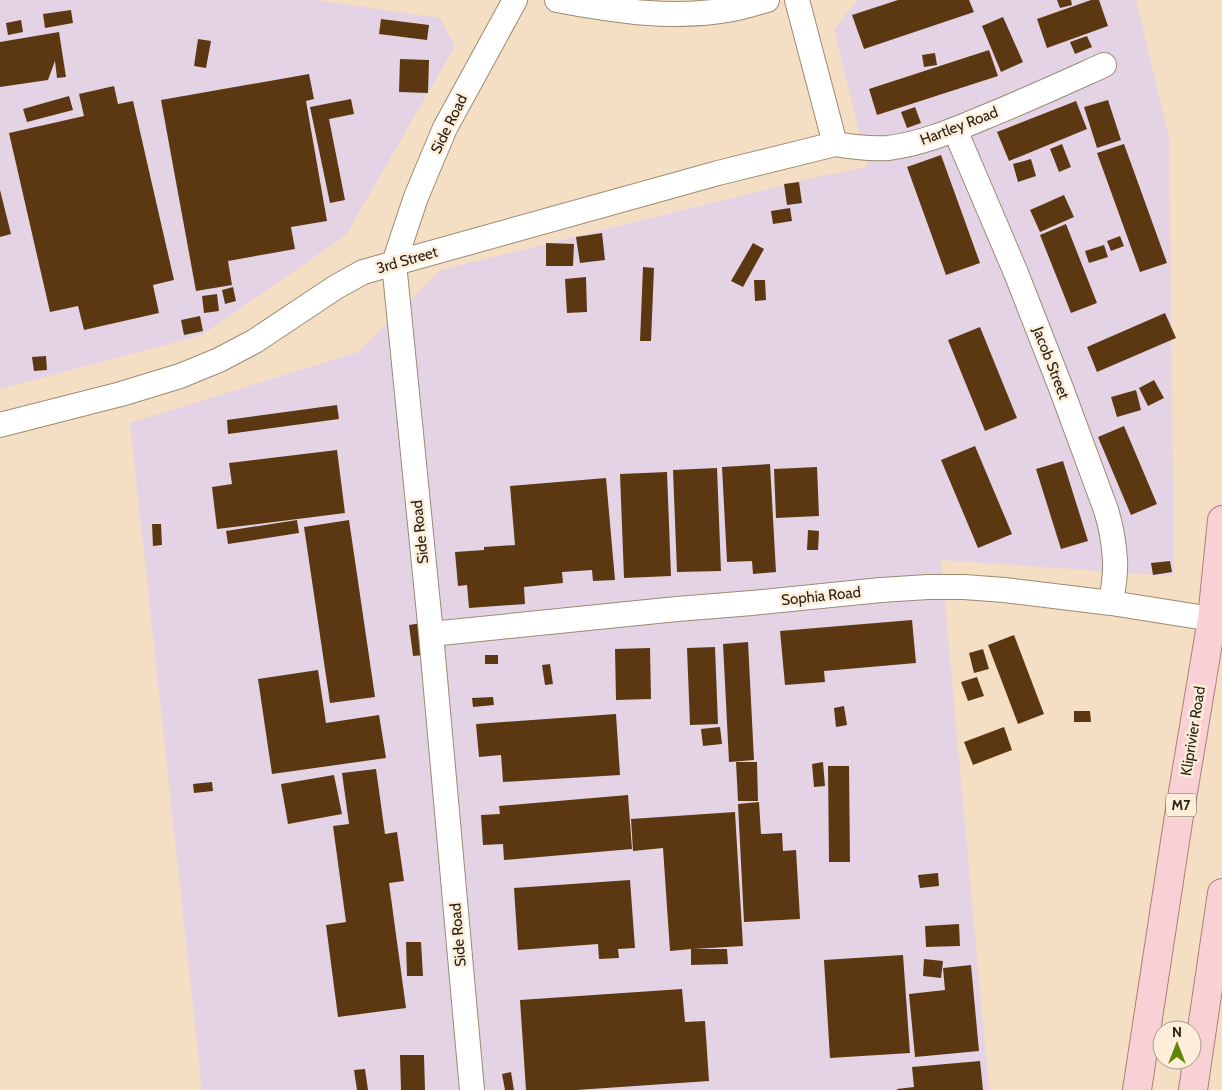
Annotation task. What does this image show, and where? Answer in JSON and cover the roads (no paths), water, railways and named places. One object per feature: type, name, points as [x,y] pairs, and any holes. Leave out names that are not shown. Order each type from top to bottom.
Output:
[{"type":"main road","name":"Kliprivier Road","points":[[1137,1090],[1178,822],[1212,619],[1222,520]]},
{"type":"main road","points":[[1193,1090],[1222,893]]},
{"type":"street","name":"Side Road","points":[[472,1090],[431,634],[394,263],[416,197],[445,128],[515,0]]},
{"type":"street","points":[[557,0],[619,10],[661,13],[698,13],[734,9],[767,0]]},
{"type":"street","points":[[797,0],[835,144]]},
{"type":"street","name":"Hartley Road","points":[[835,144],[858,148],[886,148],[932,139],[1028,99],[1104,64]]},
{"type":"street","name":"Jacob Street","points":[[956,130],[1016,273],[1106,510],[1115,560],[1111,603]]},
{"type":"street","name":"3rd Street","points":[[0,425],[121,394],[180,376],[219,360],[255,342],[336,287],[363,272],[718,173],[835,144]]},
{"type":"street","name":"Sophia Road","points":[[431,634],[928,586],[1004,590],[1111,603],[1212,619]]}]
